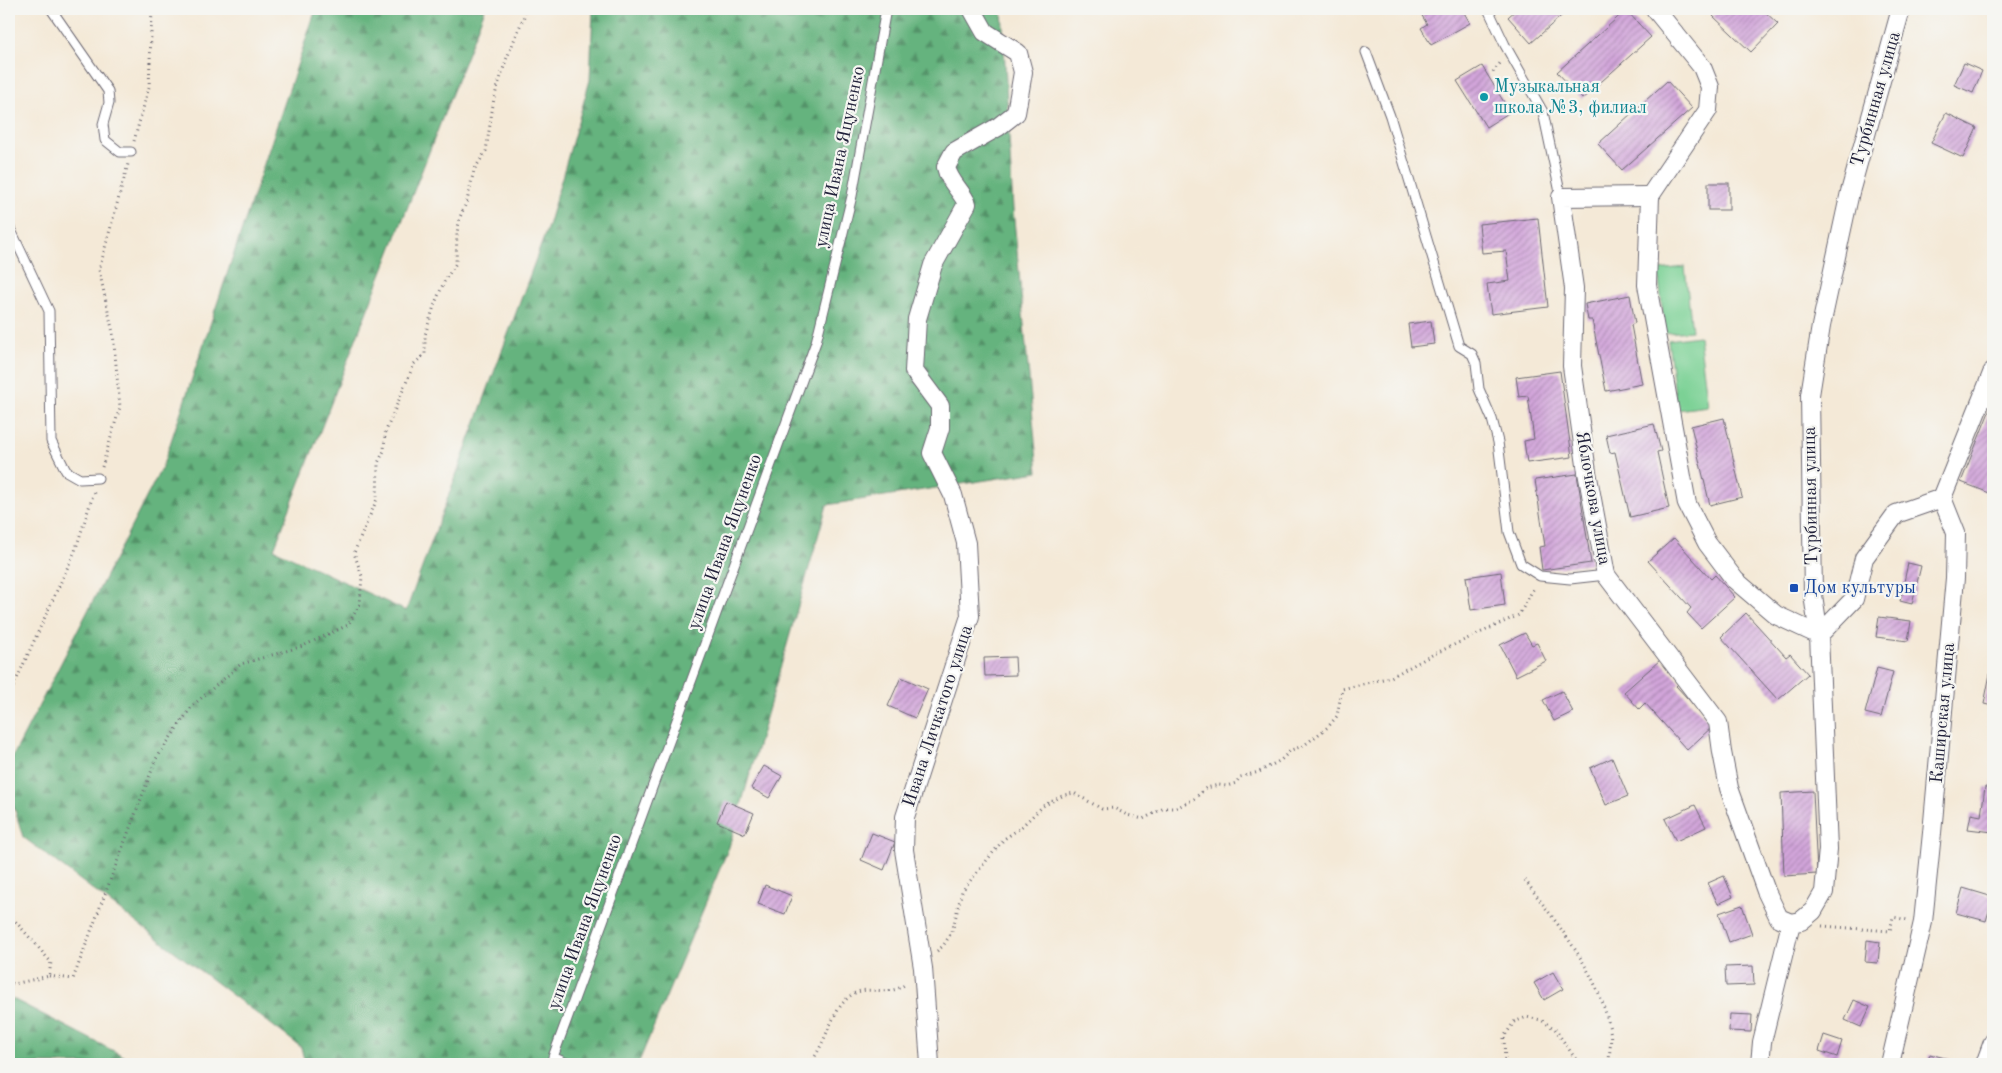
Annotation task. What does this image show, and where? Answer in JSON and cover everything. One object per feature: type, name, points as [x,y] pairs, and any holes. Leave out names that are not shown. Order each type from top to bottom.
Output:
[{"type":"street","name":"Ивана Личкатого улица","points":[[930,1064],[923,965],[904,850],[905,817],[970,616],[966,543],[953,495],[932,454],[940,428],[940,406],[914,371],[917,319],[933,265],[967,204],[965,198],[947,175],[946,167],[954,152],[998,127],[1016,113],[1023,72],[1018,54],[985,32],[972,9]]},
{"type":"street","points":[[1655,9],[1702,67],[1710,87],[1708,110],[1650,196],[1647,285],[1688,504],[1707,543],[1735,580],[1776,615],[1819,635],[1854,600],[1864,558],[1896,514],[1942,498],[1993,371]]},
{"type":"street","name":"Турбинная улица","points":[[1791,923],[1801,921],[1813,911],[1824,892],[1828,849],[1819,635],[1813,595],[1810,395],[1821,326],[1850,192],[1901,9]]},
{"type":"street","points":[[1561,197],[1650,196]]},
{"type":"street","name":"Яблочкова улица","points":[[1561,197],[1574,288],[1572,366],[1587,472],[1606,575],[1718,722],[1729,788],[1766,892],[1779,918],[1791,923]]},
{"type":"street","name":"Каширская улица","points":[[1890,1064],[1923,922],[1955,578],[1956,533],[1942,498]]},
{"type":"street","points":[[1760,1064],[1762,1042],[1791,923]]},
{"type":"street","points":[[1985,1064],[1993,1042]]},
{"type":"lane","points":[[51,9],[108,91],[109,103],[103,124],[106,140],[120,152],[131,152]]},
{"type":"lane","name":"улица Ивана Яцуненко","points":[[569,1064],[553,1057],[816,342],[852,196],[886,9]]},
{"type":"lane","points":[[1488,9],[1505,45],[1542,112],[1561,197]]},
{"type":"lane","points":[[1366,52],[1390,116],[1459,346],[1472,354],[1476,363],[1479,388],[1492,419],[1498,442],[1509,532],[1521,564],[1540,576],[1570,579],[1606,575]]},
{"type":"lane","points":[[9,226],[49,311],[51,441],[66,471],[80,479],[98,478]]},
{"type":"path","points":[[9,696],[75,551],[120,407],[113,333],[99,270],[149,86],[152,9]]},
{"type":"path","points":[[9,982],[14,984],[50,976],[73,979],[156,759],[192,706],[241,664],[303,646],[348,625],[360,604],[362,576],[354,553],[377,499],[378,463],[384,451],[385,433],[414,364],[425,354],[424,335],[432,311],[444,282],[456,263],[457,233],[460,217],[467,202],[474,170],[486,151],[494,98],[506,60],[527,9]]},
{"type":"path","points":[[809,1064],[843,1001],[857,992],[897,990],[914,977],[923,965],[943,946],[952,932],[962,891],[1004,839],[1020,829],[1044,806],[1064,795],[1074,793],[1102,809],[1114,808],[1127,815],[1143,819],[1164,808],[1176,808],[1194,799],[1206,788],[1219,784],[1227,786],[1236,783],[1240,777],[1259,772],[1281,760],[1291,750],[1302,746],[1328,727],[1337,716],[1342,688],[1391,677],[1434,654],[1518,615],[1540,576]]},
{"type":"path","points":[[1525,880],[1576,950],[1602,998],[1610,1031],[1609,1064]]},
{"type":"path","points":[[9,914],[51,962],[50,976]]},
{"type":"path","points":[[1821,926],[1890,931],[1893,917],[1923,922]]},
{"type":"path","points":[[1505,1064],[1504,1037],[1514,1022],[1527,1017],[1541,1020],[1556,1029],[1579,1064]]},
{"type":"green space","points":[[316,9],[485,9],[274,549],[406,611],[548,226],[590,80],[593,9],[1002,9],[1013,209],[1038,472],[827,505],[729,847],[638,1064],[305,1064],[301,1047],[23,837],[9,790],[9,764],[163,465]]},
{"type":"green space","points":[[1685,267],[1692,331],[1665,333],[1658,270]]},
{"type":"green space","points":[[1699,336],[1708,406],[1677,410],[1668,340]]},
{"type":"green space","points":[[9,998],[11,998],[139,1064],[9,1064]]},
{"type":"building","points":[[1418,9],[1462,9],[1470,23],[1431,45],[1421,28],[1427,24]]},
{"type":"building","points":[[1517,9],[1569,9],[1531,43],[1508,17]]},
{"type":"building","points":[[1720,9],[1762,9],[1778,24],[1751,52],[1713,16]]},
{"type":"building","points":[[1626,10],[1651,37],[1582,99],[1557,72]]},
{"type":"building","points":[[1964,63],[1982,71],[1973,93],[1954,85]]},
{"type":"building","name":"Музыкальная школа №3, филиал","points":[[1482,66],[1510,112],[1486,127],[1457,81]]},
{"type":"building","points":[[1667,81],[1692,108],[1622,170],[1598,144]]},
{"type":"building","points":[[1946,113],[1977,128],[1963,158],[1931,143]]},
{"type":"building","points":[[1708,183],[1729,183],[1729,210],[1708,210]]},
{"type":"building","points":[[1538,218],[1548,307],[1491,314],[1487,284],[1510,281],[1506,251],[1482,253],[1479,224]]},
{"type":"building","points":[[1630,295],[1635,323],[1631,325],[1642,384],[1606,391],[1592,320],[1588,320],[1585,304]]},
{"type":"building","points":[[1431,321],[1434,344],[1411,347],[1408,324]]},
{"type":"building","points":[[1560,371],[1572,457],[1527,463],[1524,441],[1534,439],[1528,396],[1519,397],[1516,377]]},
{"type":"building","points":[[1993,402],[1993,489],[1992,494],[1961,482]]},
{"type":"building","points":[[1724,418],[1742,497],[1710,505],[1691,426]]},
{"type":"building","points":[[1654,424],[1661,451],[1657,452],[1669,508],[1630,517],[1615,452],[1610,453],[1606,435]]},
{"type":"building","points":[[1577,474],[1591,563],[1542,570],[1539,547],[1545,546],[1535,480]]},
{"type":"building","points":[[1674,538],[1711,579],[1715,575],[1735,597],[1701,628],[1687,613],[1691,608],[1648,561]]},
{"type":"building","points":[[1908,563],[1921,566],[1912,604],[1900,601]]},
{"type":"building","points":[[1501,572],[1505,605],[1471,610],[1466,577]]},
{"type":"building","points":[[1746,613],[1786,657],[1790,654],[1808,674],[1778,700],[1721,637]]},
{"type":"building","points":[[1879,617],[1911,621],[1908,641],[1876,637]]},
{"type":"building","points":[[1525,633],[1532,645],[1537,643],[1546,661],[1516,676],[1500,645]]},
{"type":"building","points":[[1015,657],[1016,675],[985,676],[984,658]]},
{"type":"building","points":[[1660,660],[1680,682],[1676,686],[1713,726],[1687,750],[1645,703],[1639,709],[1624,692]]},
{"type":"building","points":[[1877,668],[1893,672],[1881,717],[1865,713]]},
{"type":"building","points":[[1990,674],[1993,675],[1993,706],[1984,704]]},
{"type":"building","points":[[901,677],[928,689],[915,718],[888,706]]},
{"type":"building","points":[[1562,691],[1573,712],[1554,721],[1543,700]]},
{"type":"building","points":[[1612,758],[1628,796],[1606,805],[1590,768]]},
{"type":"building","points":[[764,766],[782,776],[769,798],[751,788]]},
{"type":"building","points":[[1992,781],[1993,832],[1968,829],[1971,814],[1981,816],[1985,787],[1991,788]]},
{"type":"building","points":[[1813,791],[1817,874],[1784,876],[1781,793]]},
{"type":"building","points":[[726,801],[754,813],[745,834],[717,822]]},
{"type":"building","points":[[1695,805],[1706,827],[1676,841],[1665,819]]},
{"type":"building","points":[[872,833],[895,842],[884,870],[861,860]]},
{"type":"building","points":[[1724,876],[1733,897],[1718,904],[1708,883]]},
{"type":"building","points":[[765,885],[792,896],[785,914],[758,904]]},
{"type":"building","points":[[1963,888],[1993,897],[1986,921],[1956,913]]},
{"type":"building","points":[[1742,905],[1752,934],[1729,942],[1719,913]]},
{"type":"building","points":[[1867,940],[1880,942],[1878,963],[1865,962]]},
{"type":"building","points":[[1753,966],[1754,985],[1726,986],[1725,967]]},
{"type":"building","points":[[1553,972],[1563,989],[1544,1000],[1534,983]]},
{"type":"building","points":[[1854,1000],[1870,1007],[1861,1027],[1845,1020]]},
{"type":"building","points":[[1730,1014],[1752,1015],[1751,1032],[1729,1031]]},
{"type":"building","points":[[1824,1035],[1842,1041],[1837,1057],[1819,1051]]},
{"type":"building","points":[[1930,1054],[1956,1061],[1955,1064],[1927,1064]]},
{"type":"place","name":"Музыкальная школа №3, филиал","points":[[1484,97]]},
{"type":"place","name":"Дом культуры","points":[[1794,588]]}]
